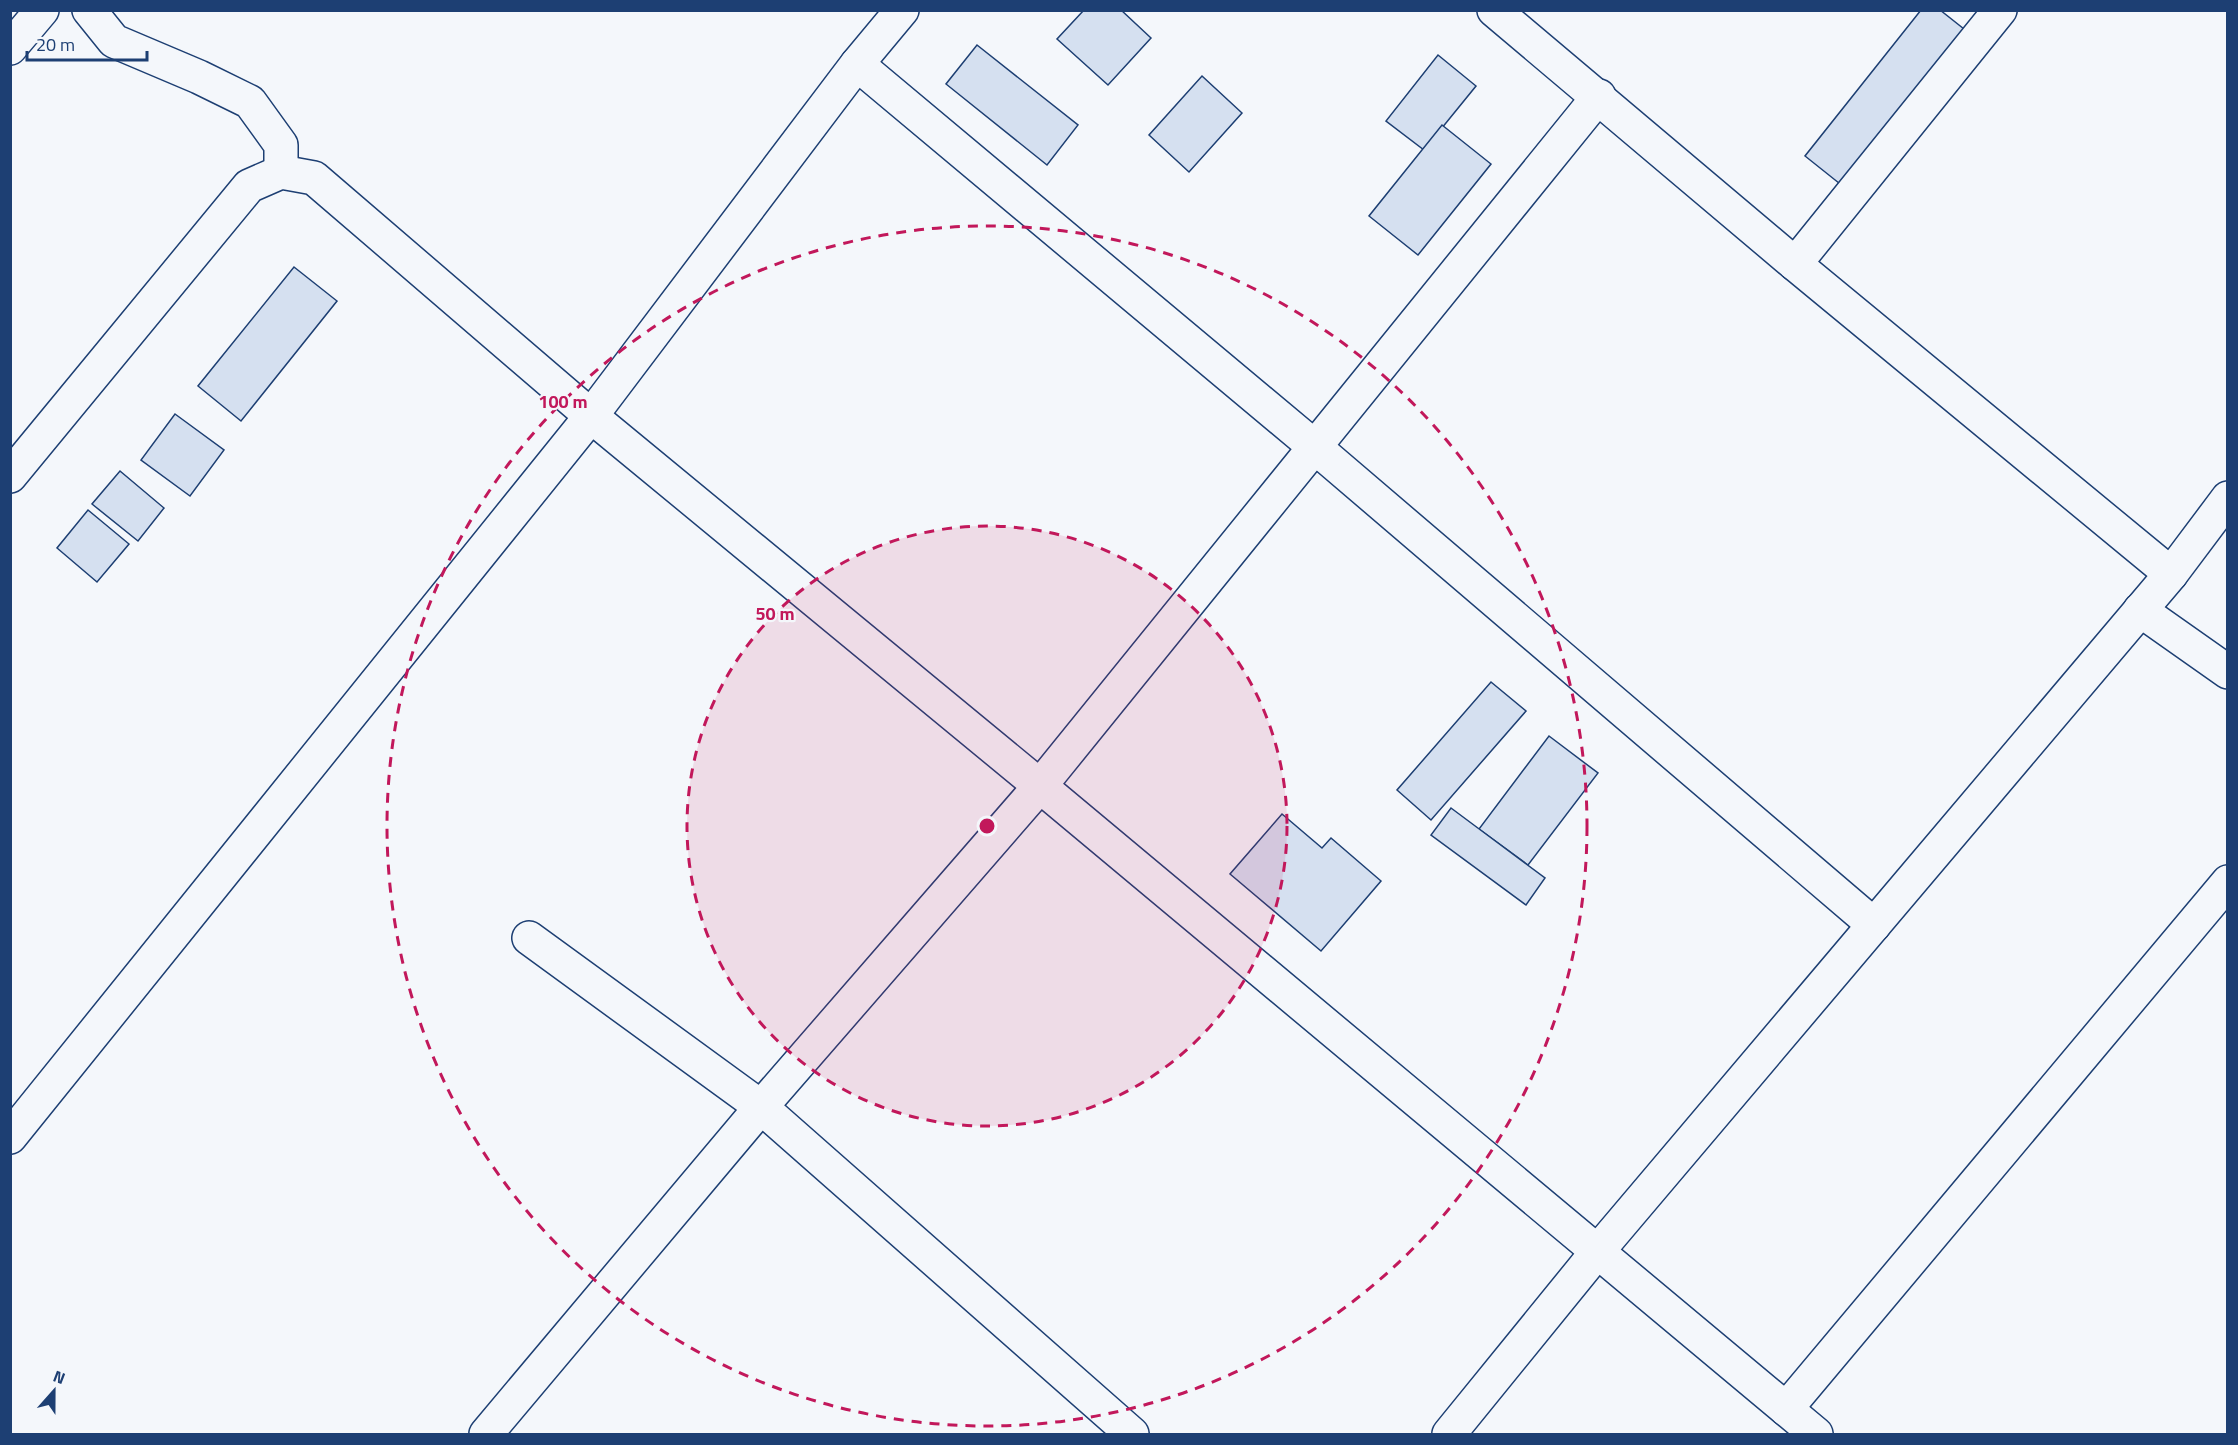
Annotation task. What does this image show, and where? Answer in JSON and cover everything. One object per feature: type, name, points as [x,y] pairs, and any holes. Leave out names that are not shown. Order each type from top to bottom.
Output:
[{"type":"street","points":[[10,48],[42,10]]},
{"type":"street","points":[[89,10],[114,41],[199,77],[250,102],[281,145],[281,171]]},
{"type":"street","points":[[10,1137],[591,416],[856,64],[902,10]]},
{"type":"street","points":[[1494,10],[1599,96],[1795,264],[2171,574]]},
{"type":"street","points":[[1795,264],[2000,10]]},
{"type":"street","points":[[856,64],[1316,448],[1874,925]]},
{"type":"street","points":[[486,1434],[760,1107],[1040,786],[1599,96]]},
{"type":"street","points":[[10,476],[249,186],[281,171],[314,178],[591,416],[1040,786],[1816,1434]]},
{"type":"street","points":[[1449,1434],[1598,1252],[2171,574],[2228,498]]},
{"type":"street","points":[[2140,610],[2228,672]]},
{"type":"street","points":[[1786,1409],[2228,882]]},
{"type":"street","points":[[529,938],[760,1107],[1132,1434]]},
{"type":"building","points":[[1084,10],[1121,10],[1151,38],[1108,85],[1057,39]]},
{"type":"building","points":[[1921,10],[1940,10],[1988,48],[1864,203],[1805,156]]},
{"type":"building","points":[[977,45],[1078,125],[1047,165],[946,84]]},
{"type":"building","points":[[1438,55],[1476,86],[1424,150],[1386,121]]},
{"type":"building","points":[[1202,76],[1242,113],[1189,172],[1149,135]]},
{"type":"building","points":[[1442,125],[1491,164],[1418,255],[1369,216]]},
{"type":"building","points":[[294,267],[337,301],[241,421],[198,386]]},
{"type":"building","points":[[175,414],[224,450],[190,496],[141,460]]},
{"type":"building","points":[[120,471],[164,508],[138,541],[92,504]]},
{"type":"building","points":[[88,510],[129,544],[97,582],[57,548]]},
{"type":"building","points":[[1491,682],[1526,711],[1431,820],[1397,790]]},
{"type":"building","points":[[1549,736],[1598,773],[1528,865],[1479,829]]},
{"type":"building","points":[[1451,808],[1545,878],[1526,905],[1431,835]]},
{"type":"building","points":[[1282,814],[1322,848],[1331,838],[1381,881],[1321,951],[1230,874]]}]
